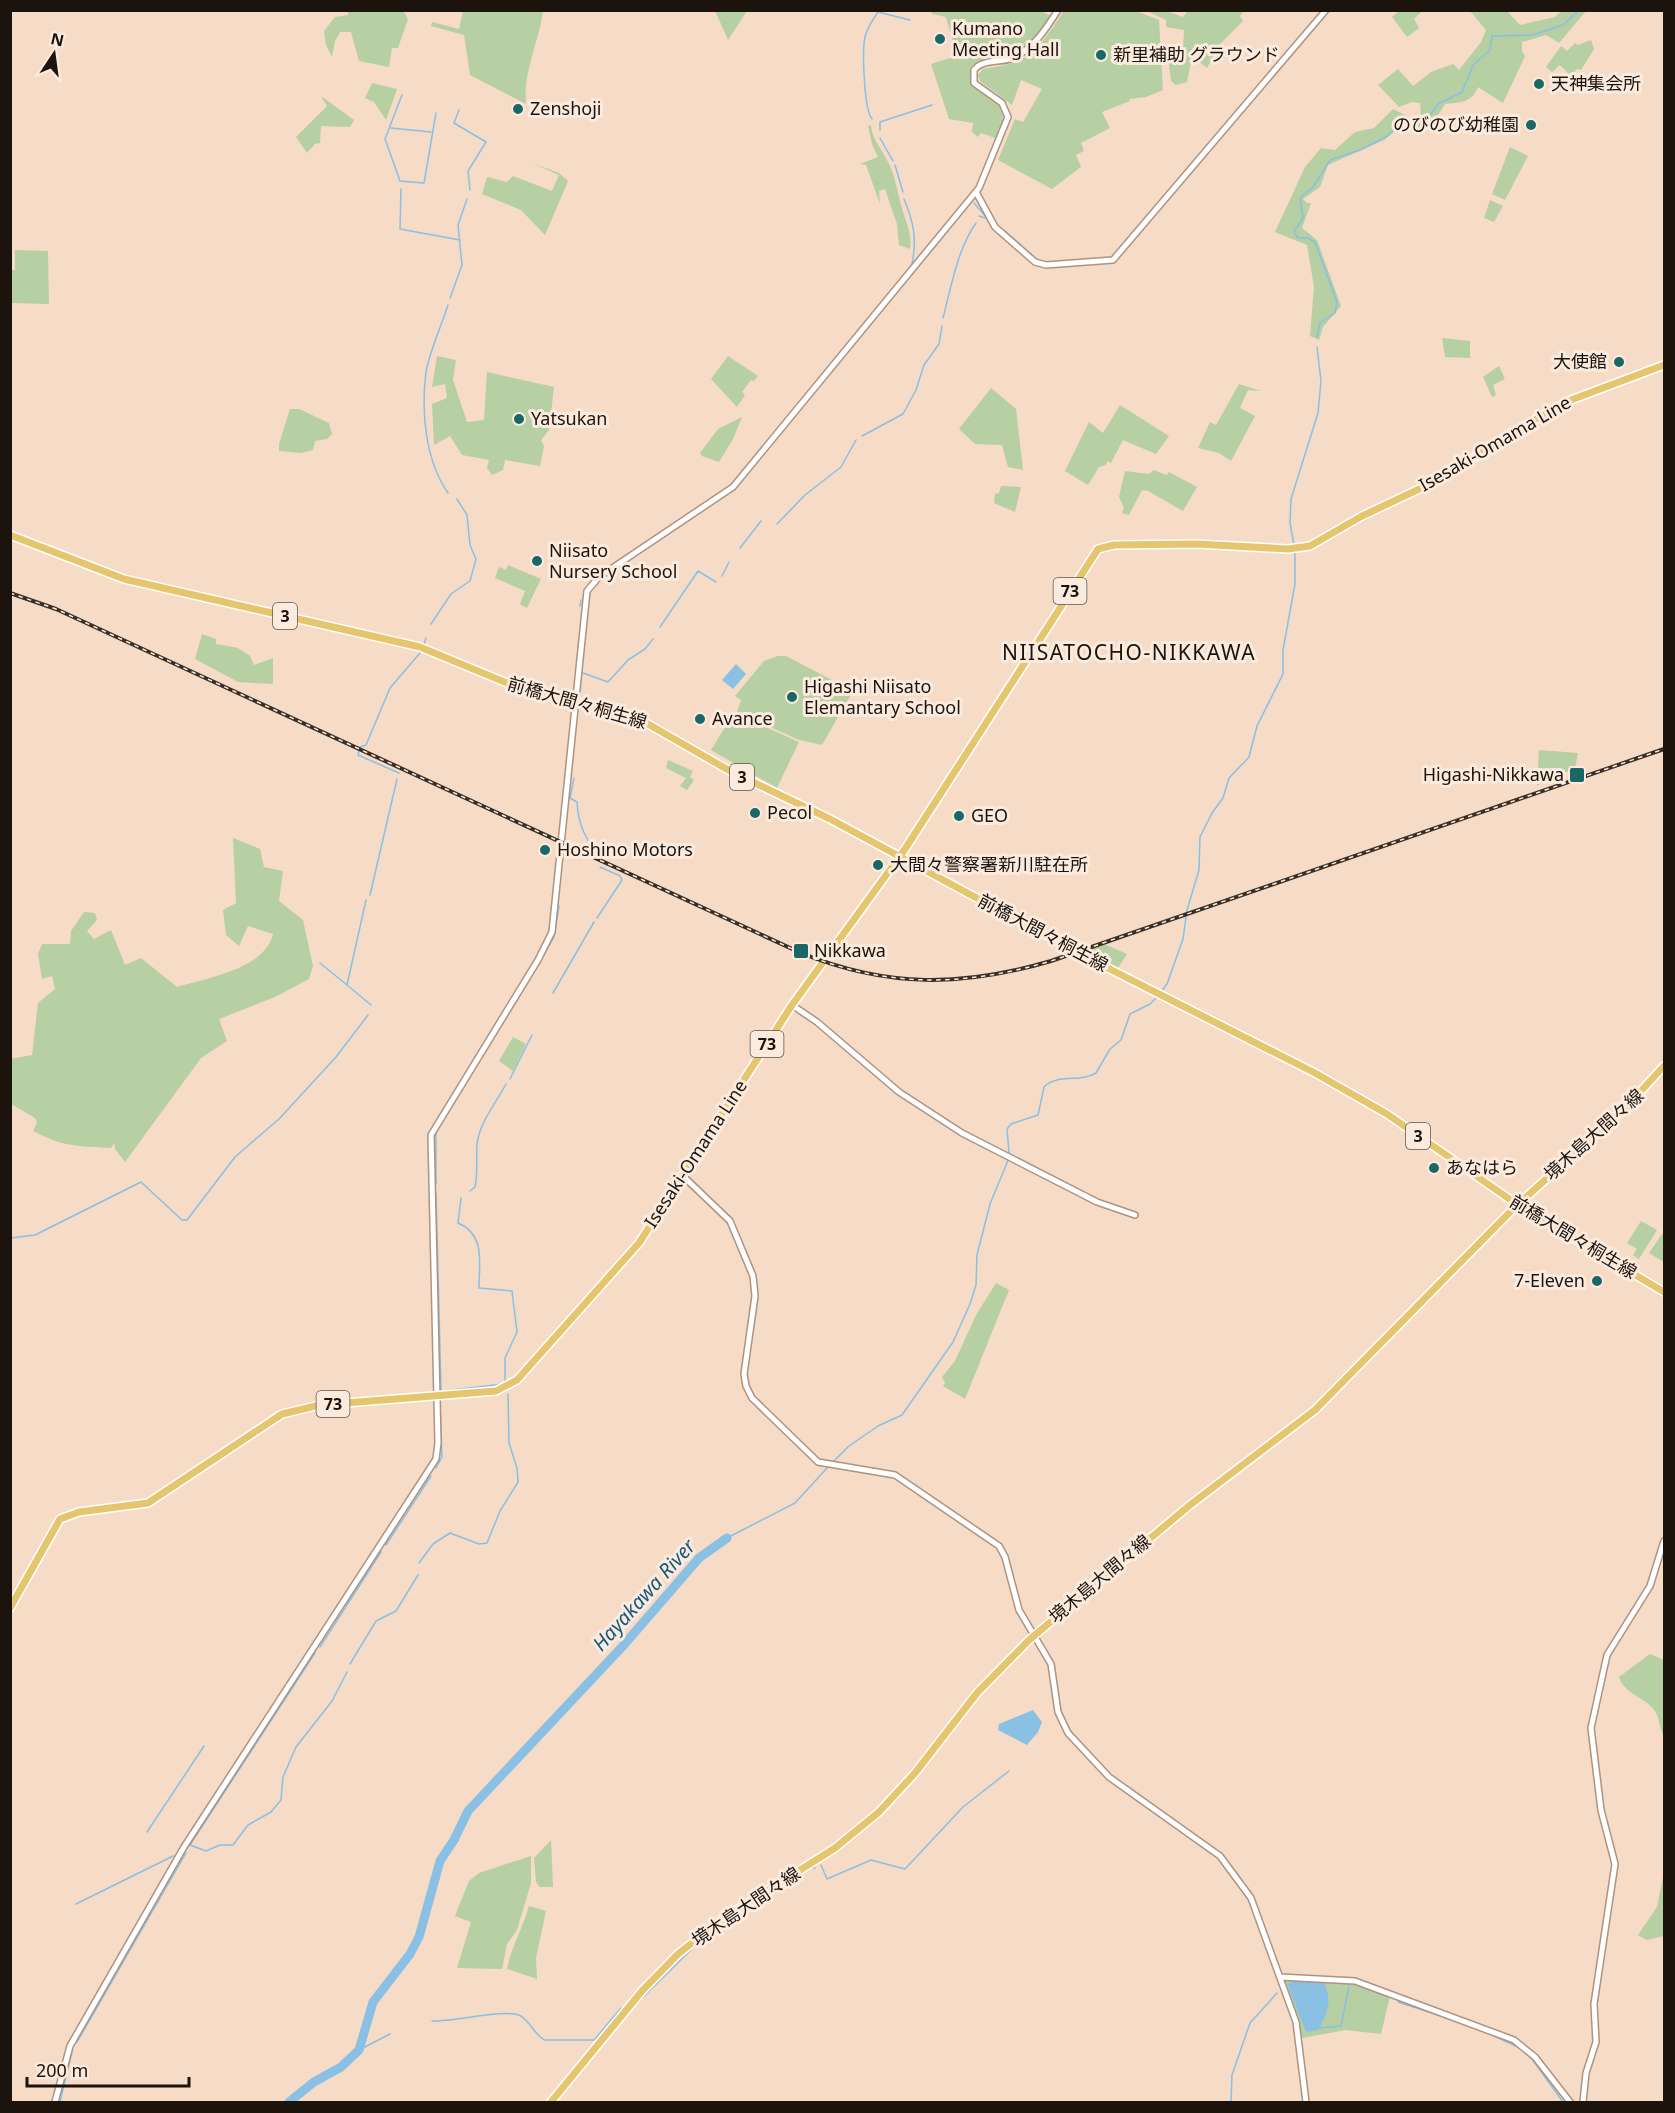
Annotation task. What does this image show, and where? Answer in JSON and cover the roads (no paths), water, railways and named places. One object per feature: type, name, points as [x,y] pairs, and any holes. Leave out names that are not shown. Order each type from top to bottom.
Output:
[{"type":"main road","name":"Isesaki-Omama Line","points":[[10,1608],[54,1527],[68,1515],[148,1503],[269,1422],[295,1409],[499,1391],[517,1380],[636,1247],[792,1005],[900,857],[1095,551],[1114,545],[1197,544],[1298,549],[1316,543],[1362,516],[1449,475],[1511,434],[1571,400],[1665,365]]},
{"type":"main road","name":"前橋大間々桐生線","points":[[10,535],[124,579],[420,647],[450,657],[514,687],[620,712],[646,721],[730,771],[830,819],[1160,995],[1315,1072],[1376,1108],[1518,1204],[1665,1292]]},
{"type":"main road","name":"境木島大間々線","points":[[550,2103],[642,1991],[678,1954],[724,1918],[835,1848],[879,1812],[915,1773],[977,1693],[1034,1636],[1190,1505],[1315,1410],[1518,1204],[1628,1105],[1665,1066]]},
{"type":"street","points":[[55,2103],[70,2046],[184,1847],[434,1464],[438,1443],[431,1135],[550,938],[584,602],[591,584],[733,487],[976,192],[986,176],[1008,117],[1002,103],[974,83],[973,72],[980,64],[1008,60],[1023,53],[1036,41],[1058,10]]},
{"type":"street","points":[[976,192],[995,227],[1039,264],[1113,260],[1122,254],[1326,10]]},
{"type":"street","points":[[792,1005],[909,1099],[1002,1155],[1097,1202],[1134,1215]]},
{"type":"street","points":[[683,1176],[729,1221],[753,1276],[755,1296],[744,1374],[749,1392],[781,1429],[824,1464],[884,1471],[900,1477],[999,1546],[1005,1557],[1019,1610],[1046,1652],[1053,1669],[1058,1712],[1068,1732],[1109,1777],[1220,1856],[1251,1898],[1299,2037],[1306,2103]]},
{"type":"street","points":[[1583,2103],[1586,2073],[1596,2042],[1594,2004],[1615,1864],[1601,1810],[1591,1728],[1607,1655],[1650,1586],[1665,1541]]},
{"type":"street","points":[[1280,1977],[1355,1981],[1514,2040],[1535,2057],[1570,2103]]},
{"type":"water","points":[[736,664],[746,674],[733,689],[722,680]]},
{"type":"water","points":[[1033,1710],[1042,1722],[1038,1732],[1027,1745],[998,1730],[999,1724]]},
{"type":"water","points":[[1296,1980],[1324,1983],[1327,1989],[1328,2007],[1318,2030],[1306,2032],[1287,1984]]},
{"type":"waterway","name":"Hayakawa River","points":[[1317,337],[1320,323],[1335,313],[1337,302],[1315,242],[1308,238],[1298,238],[1294,232],[1303,218],[1300,198],[1313,187],[1330,160],[1360,150],[1386,137],[1400,124],[1424,124],[1438,104],[1462,92],[1473,65],[1490,50],[1492,36],[1533,35],[1563,25],[1579,10]]},
{"type":"waterway","points":[[872,119],[867,104],[864,80],[864,44],[867,30],[878,12],[910,20]]},
{"type":"waterway","points":[[1298,39],[1306,29]]},
{"type":"waterway","points":[[402,95],[385,139],[400,181],[424,183],[436,113]]},
{"type":"waterway","points":[[880,130],[880,122],[932,105]]},
{"type":"waterway","points":[[459,110],[454,123],[486,142],[468,171],[470,190]]},
{"type":"waterway","points":[[391,128],[431,132]]},
{"type":"waterway","points":[[880,138],[893,161]]},
{"type":"waterway","points":[[895,165],[903,192]]},
{"type":"waterway","points":[[401,189],[400,229],[460,240]]},
{"type":"waterway","points":[[450,298],[462,265],[458,225],[467,199]]},
{"type":"waterway","points":[[904,199],[914,231],[912,264]]},
{"type":"waterway","points":[[974,203],[987,218]]},
{"type":"waterway","points":[[979,216],[985,218]]},
{"type":"waterway","points":[[943,318],[959,257],[976,223]]},
{"type":"waterway","points":[[1005,231],[1022,246]]},
{"type":"waterway","points":[[1025,249],[1038,260]]},
{"type":"waterway","points":[[1044,262],[1057,262]]},
{"type":"waterway","points":[[448,305],[426,372],[424,403],[427,435],[434,466],[448,493]]},
{"type":"waterway","points":[[862,436],[903,414],[916,390],[924,365],[939,344],[942,326]]},
{"type":"waterway","name":"Hayakawa River","points":[[1294,545],[1290,523],[1291,499],[1318,413],[1321,381],[1317,347]]},
{"type":"waterway","points":[[777,524],[805,495],[841,467],[856,440]]},
{"type":"waterway","points":[[713,497],[731,485]]},
{"type":"waterway","points":[[431,624],[451,594],[470,581],[476,559],[470,545],[467,515],[457,499]]},
{"type":"waterway","points":[[740,548],[761,521]]},
{"type":"waterway","points":[[654,537],[668,528]]},
{"type":"waterway","points":[[595,576],[648,541]]},
{"type":"waterway","name":"Hayakawa River","points":[[1160,993],[1167,984],[1183,939],[1187,910],[1199,870],[1200,837],[1212,813],[1223,798],[1229,778],[1249,757],[1257,726],[1283,674],[1283,650],[1295,584],[1295,550]]},
{"type":"waterway","points":[[722,576],[729,562]]},
{"type":"waterway","points":[[660,627],[698,571],[716,582]]},
{"type":"waterway","points":[[580,606],[581,600]]},
{"type":"waterway","points":[[424,644],[426,638]]},
{"type":"waterway","points":[[583,673],[608,682],[628,660],[645,649],[653,639]]},
{"type":"waterway","points":[[360,747],[366,745],[390,688],[420,653]]},
{"type":"waterway","points":[[359,751],[358,755],[399,773]]},
{"type":"waterway","points":[[574,778],[570,798],[577,802],[579,817],[587,838],[602,855]]},
{"type":"waterway","points":[[370,895],[397,779]]},
{"type":"waterway","points":[[597,918],[622,880],[620,876],[600,867]]},
{"type":"waterway","points":[[366,900],[347,985],[371,1005]]},
{"type":"waterway","points":[[535,970],[554,937],[559,906]]},
{"type":"waterway","points":[[553,993],[594,922]]},
{"type":"waterway","points":[[320,963],[347,985]]},
{"type":"waterway","points":[[528,982],[530,977]]},
{"type":"waterway","name":"Hayakawa River","points":[[1009,1153],[1007,1129],[1011,1124],[1038,1115],[1044,1087],[1056,1080],[1090,1076],[1096,1073],[1110,1049],[1121,1040],[1130,1014],[1150,1004],[1157,997]]},
{"type":"waterway","points":[[10,1238],[35,1235],[141,1182],[182,1220],[187,1220],[235,1157],[279,1119],[336,1057],[368,1015]]},
{"type":"waterway","points":[[510,1079],[532,1035]]},
{"type":"waterway","points":[[460,1092],[475,1068]]},
{"type":"waterway","points":[[470,1191],[475,1187],[478,1137],[488,1113],[506,1084]]},
{"type":"waterway","points":[[436,1131],[436,1184]]},
{"type":"waterway","name":"Hayakawa River","points":[[834,1461],[849,1446],[878,1426],[902,1415],[953,1342],[976,1285],[977,1255],[990,1204],[1009,1158]]},
{"type":"waterway","points":[[436,1193],[441,1390]]},
{"type":"waterway","points":[[444,1391],[503,1384],[505,1358],[517,1332],[512,1291],[479,1288],[480,1260],[477,1242],[467,1228],[458,1223],[461,1198]]},
{"type":"waterway","points":[[419,1563],[433,1544],[450,1533],[479,1544],[487,1543],[500,1511],[518,1482],[517,1468],[509,1443],[508,1394]]},
{"type":"waterway","points":[[436,1468],[442,1457],[440,1402]]},
{"type":"waterway","name":"Hayakawa River","points":[[727,1538],[795,1503],[828,1467]]},
{"type":"waterway","points":[[386,1545],[431,1476]]},
{"type":"waterway","name":"Hayakawa River","points":[[289,2102],[314,2082],[341,2067],[359,2050],[373,2002],[410,1954],[419,1937],[440,1861],[454,1840],[468,1811],[622,1647],[699,1558],[727,1538]]},
{"type":"waterway","points":[[320,1647],[381,1552]]},
{"type":"waterway","points":[[350,1664],[376,1621],[396,1611],[418,1575]]},
{"type":"waterway","points":[[315,1653],[190,1845],[206,1851],[220,1845],[233,1845],[248,1825],[271,1812],[281,1800],[283,1777],[296,1747],[332,1701],[347,1672]]},
{"type":"waterway","points":[[147,1832],[204,1746]]},
{"type":"waterway","points":[[821,1865],[827,1879],[871,1860],[905,1869],[963,1807],[1009,1771]]},
{"type":"waterway","points":[[77,2042],[186,1853]]},
{"type":"waterway","points":[[76,1904],[173,1856]]},
{"type":"waterway","points":[[748,1907],[812,1867],[815,1868]]},
{"type":"waterway","points":[[714,1930],[741,1912]]},
{"type":"waterway","points":[[637,2003],[697,1944]]},
{"type":"waterway","points":[[1318,2028],[1341,2026],[1349,1986]]},
{"type":"waterway","points":[[1231,2102],[1232,2075],[1250,2023],[1277,1993]]},
{"type":"waterway","points":[[1398,2002],[1454,2020]]},
{"type":"waterway","points":[[432,2021],[512,2014],[523,2017],[545,2040],[594,2040],[621,2008]]},
{"type":"waterway","points":[[359,2050],[390,2034]]},
{"type":"waterway","points":[[1492,2035],[1520,2048],[1532,2059],[1563,2102]]},
{"type":"waterway","points":[[60,2102],[72,2052]]},
{"type":"railway","points":[[10,593],[56,609],[801,953],[864,973],[895,978],[925,980],[987,976],[1051,961],[1664,749]]},
{"type":"place","name":"Kumano Meeting Hall","points":[[940,39]]},
{"type":"place","name":"新里補助 グラウンド","points":[[1101,55]]},
{"type":"place","name":"天神集会所","points":[[1539,84]]},
{"type":"place","name":"Zenshoji","points":[[518,109]]},
{"type":"place","name":"のびのび幼稚園","points":[[1531,125]]},
{"type":"place","name":"大使館","points":[[1619,362]]},
{"type":"place","name":"Yatsukan","points":[[519,419]]},
{"type":"place","name":"Niisato Nursery School","points":[[537,561]]},
{"type":"place","name":"Higashi Niisato Elemantary School","points":[[792,697]]},
{"type":"place","name":"Avance","points":[[700,719]]},
{"type":"place","name":"Higashi-Nikkawa","points":[[1577,775]]},
{"type":"place","name":"Pecol","points":[[755,813]]},
{"type":"place","name":"GEO","points":[[959,816]]},
{"type":"place","name":"Hoshino Motors","points":[[545,850]]},
{"type":"place","name":"大間々警察署新川駐在所","points":[[878,865]]},
{"type":"place","name":"Nikkawa","points":[[801,951]]},
{"type":"place","name":"あなはら","points":[[1434,1168]]},
{"type":"place","name":"7-Eleven","points":[[1597,1281]]},
{"type":"district","name":"NIISATOCHO-NIKKAWA","points":[[1129,653]]}]
